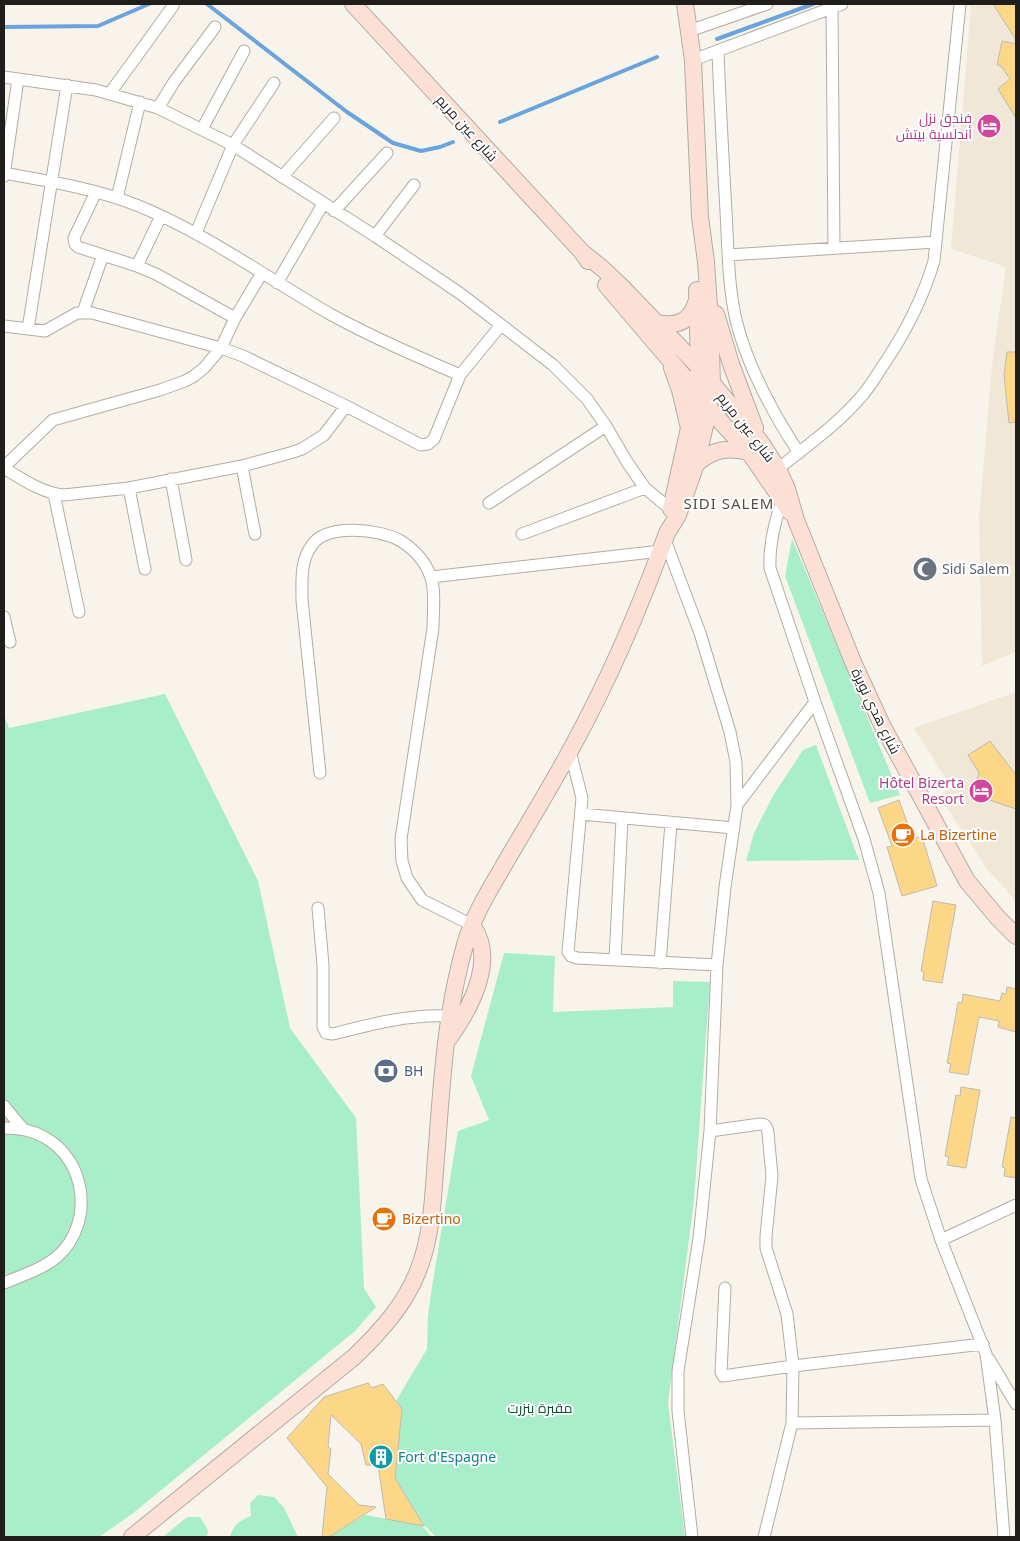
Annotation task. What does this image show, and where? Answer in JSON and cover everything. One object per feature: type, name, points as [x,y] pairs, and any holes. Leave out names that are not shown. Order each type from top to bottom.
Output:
[{"type":"street","name":"شارع عين مريم","points":[[353,4],[582,252],[597,274],[663,351],[709,409],[755,448]]},
{"type":"street","points":[[132,1537],[354,1357],[380,1332],[399,1307],[418,1272],[428,1240],[432,1215],[446,1043],[465,944],[481,904],[570,751],[620,652],[674,513],[696,464],[709,409],[712,384],[707,283],[704,241],[700,218],[692,60],[685,4]]},
{"type":"street","points":[[689,31],[766,4]]},
{"type":"street","points":[[772,474],[835,423],[860,398],[898,343],[914,316],[926,288],[934,261],[960,4]]},
{"type":"street","points":[[692,60],[718,52],[837,5],[834,248]]},
{"type":"street","points":[[110,93],[173,6]]},
{"type":"street","points":[[158,108],[174,82],[215,27]]},
{"type":"street","points":[[202,129],[244,50]]},
{"type":"street","points":[[718,52],[728,255],[736,320],[746,351],[777,420],[799,453]]},
{"type":"street","points":[[4,77],[110,93],[158,108],[233,145],[375,236],[461,294],[553,365],[586,399],[606,426],[645,488],[674,513]]},
{"type":"street","points":[[18,79],[4,174],[96,192],[117,198],[161,216],[196,233],[331,314],[387,344],[460,374]]},
{"type":"street","points":[[196,233],[233,145],[274,84]]},
{"type":"street","points":[[28,329],[67,85]]},
{"type":"street","points":[[117,198],[140,102]]},
{"type":"street","points":[[282,177],[334,118]]},
{"type":"street","points":[[334,211],[387,153]]},
{"type":"street","points":[[375,236],[414,185]]},
{"type":"street","points":[[96,192],[74,241],[78,246],[156,274],[236,318]]},
{"type":"street","points":[[277,282],[323,204]]},
{"type":"street","points":[[137,266],[161,216]]},
{"type":"street","points":[[674,513],[697,392],[699,367],[697,240],[700,218]]},
{"type":"street","points":[[728,255],[936,242]]},
{"type":"street","name":"شارع عين مريم","points":[[582,252],[604,269],[699,367],[772,474],[796,520]]},
{"type":"street","points":[[83,312],[104,255]]},
{"type":"street","points":[[262,273],[221,348],[204,368],[185,381],[160,390],[53,420],[4,468],[54,494],[64,495],[129,488],[242,466],[290,453],[314,442],[324,435],[346,406]]},
{"type":"street","points":[[696,464],[707,455],[720,450],[755,448],[707,283]]},
{"type":"street","points":[[657,323],[678,324],[691,314],[697,300]]},
{"type":"street","points":[[4,326],[45,331],[77,313],[83,312],[221,348],[261,364],[421,445],[428,444],[437,434],[460,374],[501,325]]},
{"type":"street","points":[[663,351],[680,390],[689,431]]},
{"type":"street","points":[[489,503],[606,426]]},
{"type":"street","points":[[242,466],[255,534]]},
{"type":"street","points":[[171,479],[186,560]]},
{"type":"street","points":[[129,488],[145,570]]},
{"type":"street","points":[[522,534],[645,488]]},
{"type":"street","points":[[54,494],[79,612]]},
{"type":"street","points":[[784,495],[772,542],[770,568],[864,839],[879,893],[921,1179],[941,1240],[985,1349],[1016,1404]]},
{"type":"street","name":"شارع هدي نويرة","points":[[796,520],[853,662],[908,776],[967,881],[1016,936]]},
{"type":"street","points":[[320,773],[302,600],[304,560],[312,545],[321,535],[335,530],[365,531],[400,541],[415,552],[431,576],[432,628],[401,839],[402,861],[407,878],[422,900],[472,925],[479,934],[482,948],[478,981],[471,1005],[446,1043]]},
{"type":"street","points":[[431,576],[664,541]]},
{"type":"street","points":[[664,541],[700,633],[730,732],[736,762],[737,805],[725,887],[717,965],[710,1131],[699,1238],[678,1371],[678,1411],[692,1537]]},
{"type":"street","points":[[4,617],[10,642]]},
{"type":"street","points":[[737,805],[815,702]]},
{"type":"street","points":[[570,751],[582,798],[568,952],[571,956],[577,958],[717,965]]},
{"type":"street","points":[[581,814],[734,828]]},
{"type":"street","points":[[615,960],[622,819]]},
{"type":"street","points":[[660,963],[672,823]]},
{"type":"street","points":[[318,908],[323,965],[323,1027],[326,1034],[411,1016],[450,1016]]},
{"type":"street","points":[[4,1106],[23,1129]]},
{"type":"street","points":[[710,1131],[760,1124],[764,1124],[767,1127],[772,1176],[766,1248],[787,1314],[793,1366],[792,1423],[764,1537]]},
{"type":"street","points":[[4,1128],[23,1129],[45,1137],[63,1152],[76,1171],[82,1193],[81,1216],[73,1237],[59,1255],[40,1268],[4,1283]]},
{"type":"street","points":[[941,1240],[1016,1205]]},
{"type":"street","points":[[725,1288],[722,1375],[726,1376],[793,1366],[985,1349]]},
{"type":"street","points":[[985,1349],[995,1420],[1004,1537]]},
{"type":"street","points":[[792,1423],[995,1420]]},
{"type":"shaded area","points":[[971,4],[1016,4],[1016,652],[982,666],[979,516],[993,356],[1006,267],[951,249]]},
{"type":"shaded area","name":"Hôtel Bizerta Resort","points":[[1016,692],[1016,901],[986,868],[945,804],[946,779],[914,728]]},
{"type":"green space","points":[[792,539],[900,795],[870,803],[785,576]]},
{"type":"green space","points":[[165,694],[258,881],[290,1028],[356,1118],[364,1288],[376,1307],[355,1331],[132,1514],[99,1537],[4,1537],[4,715],[9,728]]},
{"type":"green space","points":[[816,745],[859,860],[746,861],[754,833],[774,794],[803,750]]},
{"type":"green space","name":"مقبرة بنزرت","points":[[504,953],[555,956],[553,1012],[673,1007],[673,981],[710,982],[694,1200],[668,1403],[685,1537],[436,1537],[423,1524],[395,1478],[402,1409],[396,1401],[427,1349],[428,1316],[432,1287],[458,1131],[489,1120],[471,1076]]},
{"type":"green space","points":[[258,1495],[274,1497],[284,1508],[298,1537],[230,1537],[233,1529],[238,1524],[251,1516],[250,1503]]},
{"type":"green space","points":[[365,1515],[421,1525],[432,1537],[329,1537]]},
{"type":"green space","points":[[187,1517],[200,1517],[208,1530],[207,1537],[163,1537]]},
{"type":"building","points":[[993,4],[1016,4],[1016,40]]},
{"type":"building","points":[[1002,41],[1016,44],[1016,118],[998,89],[1010,79],[1001,66],[997,65]]},
{"type":"building","points":[[1007,352],[1016,352],[1016,422],[1009,423],[1004,375]]},
{"type":"building","points":[[990,741],[1016,775],[1016,809],[972,794],[979,773],[968,755]]},
{"type":"building","points":[[899,800],[913,839],[922,836],[937,886],[902,896],[887,847],[892,846],[878,808]]},
{"type":"building","points":[[933,901],[956,905],[942,983],[923,980],[924,972],[921,971]]},
{"type":"building","points":[[1007,987],[1016,989],[1016,1032],[998,1027],[999,1021],[979,1017],[968,1075],[949,1072],[951,1064],[947,1063],[958,1002],[962,1003],[963,994],[1000,1001],[1002,993],[1006,994]]},
{"type":"building","points":[[961,1087],[980,1090],[966,1168],[947,1165],[949,1157],[945,1156],[956,1095],[960,1096]]},
{"type":"building","points":[[1011,1117],[1016,1118],[1016,1178],[1004,1176],[1005,1168],[1002,1167]]},
{"type":"building","name":"Fort d'Espagne","points":[[368,1383],[372,1388],[383,1384],[402,1409],[395,1478],[424,1526],[386,1519],[378,1465],[366,1465],[361,1444],[331,1415],[328,1447],[331,1449],[328,1474],[359,1505],[376,1507],[329,1537],[322,1537],[327,1487],[287,1438],[324,1397]]},
{"type":"waterway","points":[[4,27],[98,26],[149,4]]},
{"type":"waterway","points":[[207,4],[347,112],[393,143],[421,151],[453,142]]},
{"type":"waterway","points":[[717,39],[813,4]]},
{"type":"waterway","points":[[500,122],[657,57]]},
{"type":"place","name":"فندق نزل أندلسية بيتش","points":[[989,126]]},
{"type":"place","name":"Sidi Salem","points":[[925,569]]},
{"type":"place","name":"Hôtel Bizerta Resort","points":[[981,791]]},
{"type":"place","name":"La Bizertine","points":[[903,835]]},
{"type":"place","name":"BH","points":[[386,1071]]},
{"type":"place","name":"Bizertino","points":[[384,1219]]},
{"type":"place","name":"Fort d'Espagne","points":[[381,1457]]},
{"type":"district","name":"SIDI SALEM","points":[[729,504]]}]
